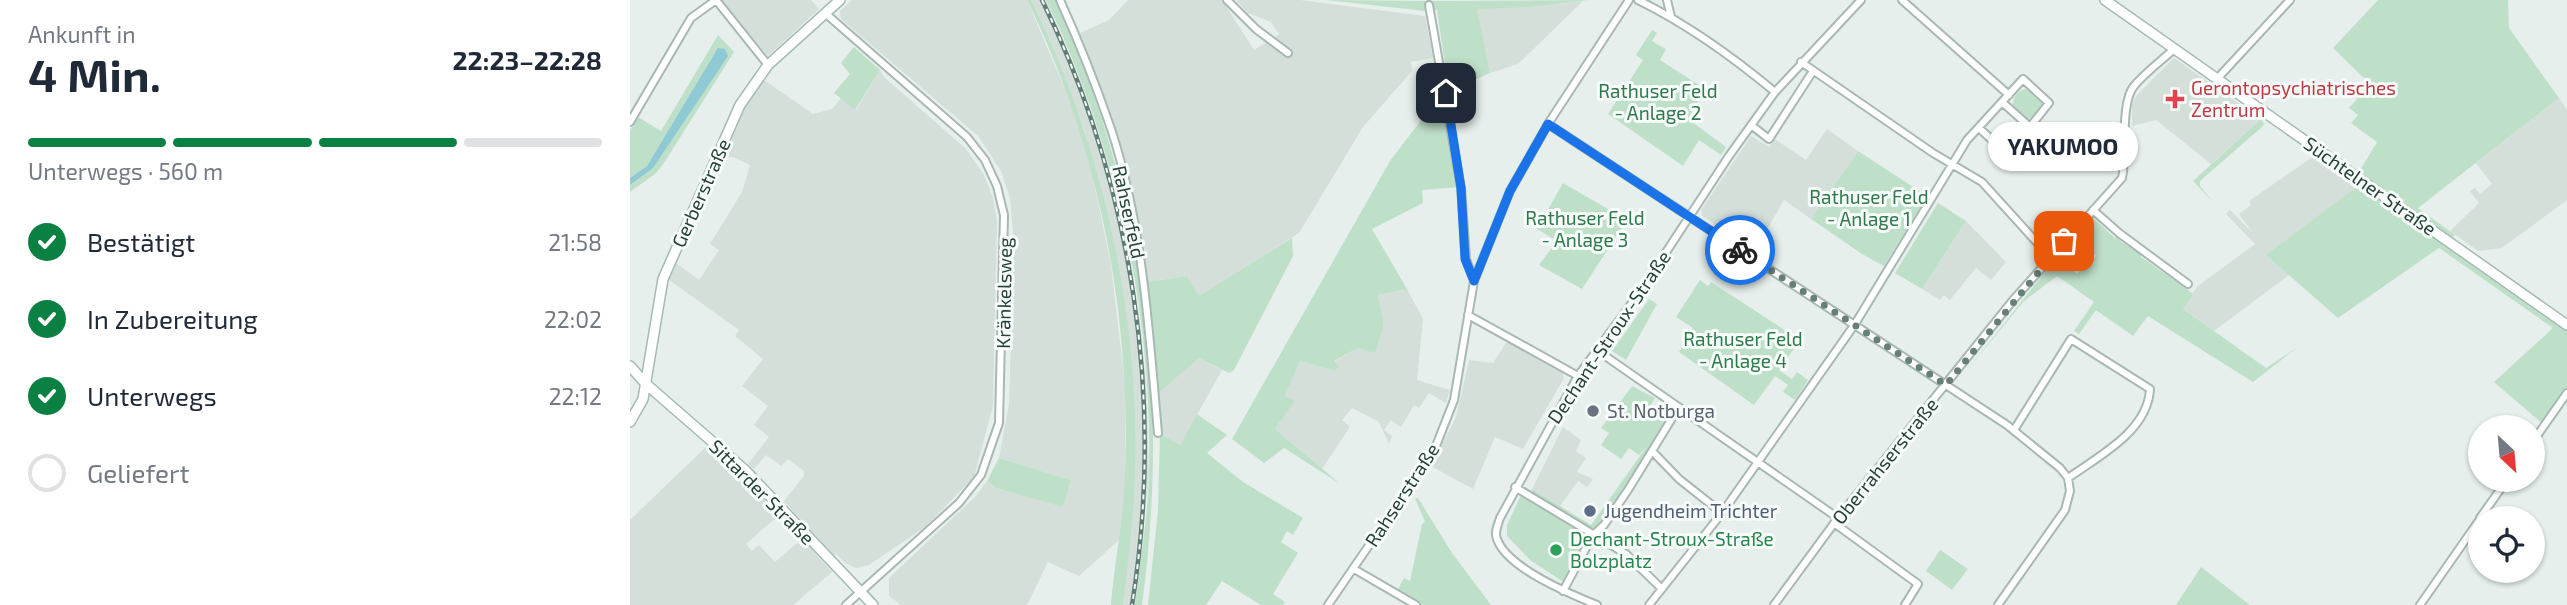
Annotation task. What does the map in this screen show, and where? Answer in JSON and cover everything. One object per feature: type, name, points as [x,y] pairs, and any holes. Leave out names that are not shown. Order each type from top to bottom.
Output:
[{"type":"street","points":[[630,122],[691,18],[716,0],[768,65]]},
{"type":"street","name":"Gerberstraße","points":[[630,422],[638,412],[646,384],[655,313],[664,274],[740,105],[768,65],[840,0]]},
{"type":"street","name":"Rahserfeld","points":[[1060,0],[1111,130],[1131,206],[1147,302],[1158,433]]},
{"type":"street","points":[[1227,0],[1288,53]]},
{"type":"street","name":"Rahserstraße","points":[[1328,605],[1434,451],[1454,400],[1474,281],[1510,191],[1548,124],[1629,0]]},
{"type":"street","points":[[1638,0],[1671,18],[1745,67],[1774,92]]},
{"type":"street","points":[[1667,0],[1671,18]]},
{"type":"street","name":"Dechant-Stroux-Straße","points":[[1597,605],[1563,591],[1529,571],[1497,542],[1495,533],[1515,487],[1578,376],[1664,258],[1688,216],[1774,92],[1861,0]]},
{"type":"street","points":[[1902,0],[2009,95]]},
{"type":"street","name":"Süchtelner Straße","points":[[2105,0],[2567,325]]},
{"type":"street","points":[[2217,79],[2290,0]]},
{"type":"street","points":[[1429,5],[1461,188],[1465,259],[1474,281]]},
{"type":"street","name":"Kränkelsweg","points":[[825,13],[967,137],[985,160],[997,186],[1004,215],[1006,240],[999,422],[981,475],[959,503],[846,605]]},
{"type":"street","name":"Oberrahserstraße","points":[[1774,605],[1836,521],[2050,257],[2122,178],[2126,160],[2127,99],[2133,87],[2174,49]]},
{"type":"street","points":[[1801,62],[1982,182],[2050,257]]},
{"type":"street","points":[[1751,125],[1769,139],[1813,71]]},
{"type":"street","points":[[1649,605],[1722,513],[1800,398],[1855,324],[1968,140],[2002,102],[2024,79],[2049,103],[2006,153],[1979,128]]},
{"type":"street","points":[[2002,102],[2030,127]]},
{"type":"street","points":[[1548,124],[2014,430],[2060,468],[2068,478],[2070,501],[1998,605]]},
{"type":"street","points":[[2093,211],[2188,284]]},
{"type":"street","points":[[1468,315],[1578,376]]},
{"type":"street","points":[[2014,430],[2071,340],[2150,389],[2149,403],[2125,438],[2068,478]]},
{"type":"street","points":[[1598,351],[1759,462],[1918,584],[1905,605]]},
{"type":"street","name":"Sittarder Straße","points":[[630,366],[646,384],[746,471],[873,605]]},
{"type":"street","points":[[2545,424],[2567,393]]},
{"type":"street","points":[[1563,591],[1593,535],[1611,516],[1679,407]]},
{"type":"street","points":[[1652,451],[1679,479],[1722,513]]},
{"type":"street","points":[[1515,487],[1626,554],[1662,589]]},
{"type":"street","points":[[2420,605],[2468,535]]},
{"type":"street","points":[[1354,569],[1416,605]]},
{"type":"shaded area","points":[[721,0],[811,0],[819,9],[768,56]]},
{"type":"shaded area","points":[[852,0],[1027,0],[1074,111],[1089,159],[1111,265],[1125,384],[1125,486],[1120,539],[1079,576],[1048,562],[1027,605],[901,605],[889,596],[889,578],[976,496],[987,481],[996,488],[1063,506],[1071,480],[999,458],[1009,404],[1014,244],[1010,198],[1001,171],[978,136],[841,19],[840,11]]},
{"type":"shaded area","points":[[1031,0],[1046,0],[1082,85],[1125,232],[1139,315],[1146,383],[1149,473],[1135,605],[1123,605],[1135,471],[1133,382],[1126,314],[1110,229],[1085,131]]},
{"type":"shaded area","points":[[1128,0],[1222,0],[1254,50],[1279,34],[1271,22],[1248,13],[1236,0],[1300,0],[1425,16],[1433,58],[1411,62],[1412,71],[1363,127],[1299,233],[1199,297],[1187,276],[1147,282],[1125,164],[1080,33],[1109,20]]},
{"type":"shaded area","points":[[1583,1],[1518,64],[1490,73],[1476,8],[1533,7]]},
{"type":"shaded area","points":[[2174,58],[2261,119],[2211,164],[2156,120],[2132,126],[2132,105],[2136,96]]},
{"type":"shaded area","points":[[880,70],[884,77],[966,149],[984,175],[993,198],[997,221],[993,406],[974,477],[925,527],[869,565],[856,568],[834,555],[784,501],[804,476],[804,471],[788,459],[781,466],[766,455],[754,469],[748,464],[769,437],[754,425],[768,406],[742,386],[763,359],[735,336],[739,330],[669,280],[676,263],[699,280],[719,250],[710,244],[742,192],[750,165],[733,157],[724,157],[747,103],[764,80],[813,114],[832,109],[841,98],[856,110]]},
{"type":"shaded area","points":[[2559,98],[2567,110],[2567,200],[2502,248],[2478,251],[2450,231],[2479,203],[2470,191],[2475,188],[2480,194],[2492,184],[2476,163]]},
{"type":"shaded area","points":[[1827,129],[1858,151],[1811,219],[1784,200],[1755,250],[1702,216],[1701,210],[1751,136],[1769,147],[1775,139],[1806,160]]},
{"type":"shaded area","points":[[2314,156],[2356,189],[2267,255],[2289,275],[2214,331],[2182,308],[2198,286],[2255,244],[2226,214],[2230,210],[2253,233],[2239,214],[2251,205],[2249,201]]},
{"type":"shaded area","points":[[1966,221],[2006,262],[1991,280],[1976,268],[1950,300],[1944,295],[1940,300],[1922,289]]},
{"type":"shaded area","points":[[1407,289],[1423,319],[1417,380],[1450,390],[1446,403],[1429,393],[1419,408],[1414,405],[1401,427],[1391,420],[1384,430],[1392,436],[1389,444],[1379,422],[1352,408],[1342,420],[1350,427],[1322,469],[1275,429],[1294,402],[1285,396],[1300,361],[1334,371],[1334,362],[1358,348],[1384,325],[1378,295]]},
{"type":"shaded area","points":[[1508,340],[1562,371],[1564,378],[1523,449],[1495,437],[1473,489],[1431,466],[1456,417],[1469,360],[1493,363]]},
{"type":"shaded area","points":[[1199,358],[1222,370],[1180,445],[1160,433],[1158,394]]},
{"type":"shaded area","points":[[1563,427],[1581,440],[1576,451],[1586,458],[1577,472],[1593,479],[1587,487],[1578,481],[1560,506],[1532,489]]},
{"type":"shaded area","points":[[708,445],[780,514],[746,544],[752,551],[759,545],[775,562],[802,539],[832,572],[793,605],[630,605],[630,520]]},
{"type":"green space","points":[[1027,0],[1031,0],[1078,112],[1096,170],[1123,291],[1131,351],[1135,473],[1123,605],[1111,605],[1123,504],[1126,427],[1117,301],[1107,238],[1074,116],[1053,57]]},
{"type":"green space","points":[[1046,0],[1057,0],[1087,74],[1111,148],[1143,296],[1151,371],[1153,448],[1150,526],[1142,605],[1135,605],[1148,490],[1149,413],[1137,291],[1125,230],[1092,112],[1071,55]]},
{"type":"green space","points":[[1326,0],[1427,1],[1425,11]]},
{"type":"green space","points":[[1588,0],[1533,7],[1477,9],[1490,73],[1449,91],[1437,10],[1433,10],[1431,1]]},
{"type":"green space","points":[[2378,0],[2508,0],[2509,28],[2559,98],[2418,208],[2455,235],[2451,238],[2359,172],[2377,142],[2351,123],[2358,115],[2349,108],[2370,84],[2333,48]]},
{"type":"green space","name":"Rathuser Feld - Anlage 2","points":[[1652,30],[1657,33],[1652,41],[1666,49],[1660,60],[1705,89],[1688,119],[1726,147],[1721,155],[1699,140],[1683,166],[1608,114],[1643,60],[1636,55]]},
{"type":"green space","points":[[718,35],[734,52],[664,163],[655,174],[630,192],[630,185],[653,168],[718,49],[647,166],[630,178],[630,131],[638,117],[661,131]]},
{"type":"green space","points":[[854,47],[880,70],[855,110],[834,93],[850,74],[841,63]]},
{"type":"green space","points":[[2028,89],[2039,93],[2043,104],[2039,115],[2028,119],[2017,115],[2013,104],[2017,93]]},
{"type":"green space","points":[[1445,95],[1459,187],[1422,190],[1423,203],[1372,229],[1407,289],[1378,295],[1384,325],[1375,353],[1358,348],[1334,361],[1339,367],[1334,371],[1300,361],[1285,396],[1295,401],[1275,429],[1339,483],[1284,448],[1264,463],[1232,439],[1390,161],[1425,115]]},
{"type":"green space","points":[[2261,119],[2264,124],[2262,127],[2200,181],[2200,186],[2213,202],[2193,181]]},
{"type":"green space","name":"Rathuser Feld - Anlage 1","points":[[1858,151],[1927,196],[1884,266],[1811,219]]},
{"type":"green space","name":"Rathuser Feld - Anlage 3","points":[[1563,183],[1627,220],[1582,289],[1539,265],[1557,241],[1537,229]]},
{"type":"green space","points":[[2359,185],[2567,330],[2567,390],[2545,421],[2545,415],[2532,415],[2494,382],[2553,328],[2439,248],[2338,318],[2266,255]]},
{"type":"green space","points":[[1938,203],[1966,221],[1922,289],[1895,273]]},
{"type":"green space","points":[[2092,217],[2115,238],[2117,236],[2121,242],[2142,254],[2141,257],[2184,284],[2193,294],[2183,309],[2266,368],[2298,347],[2253,382],[2148,316],[2133,336],[2096,310],[2079,334],[2074,331],[2094,302],[2057,276],[2023,302],[1961,378],[2056,258],[2077,274],[2096,256],[2075,237]]},
{"type":"green space","points":[[1292,238],[1293,256],[1234,370],[1229,373],[1199,358],[1158,394],[1147,282],[1187,276],[1199,296]]},
{"type":"green space","name":"Rathuser Feld - Anlage 4","points":[[1700,280],[1708,286],[1711,282],[1800,340],[1779,370],[1792,379],[1797,372],[1808,380],[1795,400],[1783,392],[1788,385],[1775,376],[1754,405],[1679,352],[1693,328],[1676,317]]},
{"type":"green space","points":[[1649,299],[1657,304],[1626,360],[1612,351]]},
{"type":"green space","points":[[1632,386],[1655,398],[1647,411],[1663,422],[1674,410],[1602,523],[1596,528],[1588,529],[1531,494],[1532,489],[1591,525],[1647,446],[1639,455],[1629,448],[1621,459],[1601,445],[1609,433],[1601,428]]},
{"type":"green space","points":[[1197,414],[1227,435],[1207,453],[1243,482],[1303,518],[1293,535],[1287,531],[1281,542],[1298,553],[1273,594],[1285,602],[1283,605],[1261,605],[1222,581],[1206,605],[1148,605],[1158,510],[1160,433],[1180,445]]},
{"type":"green space","points":[[999,458],[1071,480],[1063,507],[996,488],[987,481]]},
{"type":"green space","name":"Dechant-Stroux-Straße Bolzplatz","points":[[1521,495],[1587,536],[1587,544],[1565,583],[1530,560],[1507,536],[1507,525]]},
{"type":"green space","points":[[1415,498],[1418,498],[1452,553],[1491,605],[1422,605],[1397,591],[1404,578],[1410,581],[1422,524],[1425,522]]},
{"type":"green space","points":[[1940,550],[1968,569],[1952,590],[1926,571]]},
{"type":"green space","points":[[2201,567],[2250,605],[2176,605]]},
{"type":"water","points":[[718,48],[725,49],[728,56],[653,168],[630,185],[630,178],[647,166]]},
{"type":"railway","points":[[1042,0],[1073,71],[1099,144],[1119,219],[1134,296],[1142,373],[1145,451],[1141,528],[1132,605]]},
{"type":"way so far","points":[[1740,250],[1946,385],[2064,241]]},
{"type":"place","name":"Gerontopsychiatrisches Zentrum","points":[[2175,99]]},
{"type":"place","name":"YAKUMOO","points":[[2064,241]]},
{"type":"place","name":"St. Notburga","points":[[1593,411]]},
{"type":"place","name":"Jugendheim Trichter","points":[[1590,511]]},
{"type":"place","name":"Dechant-Stroux-Straße Bolzplatz","points":[[1556,550]]},
{"type":"route","points":[[1446,93],[1461,188],[1465,259],[1474,281],[1510,191],[1548,124],[1740,250]]}]
